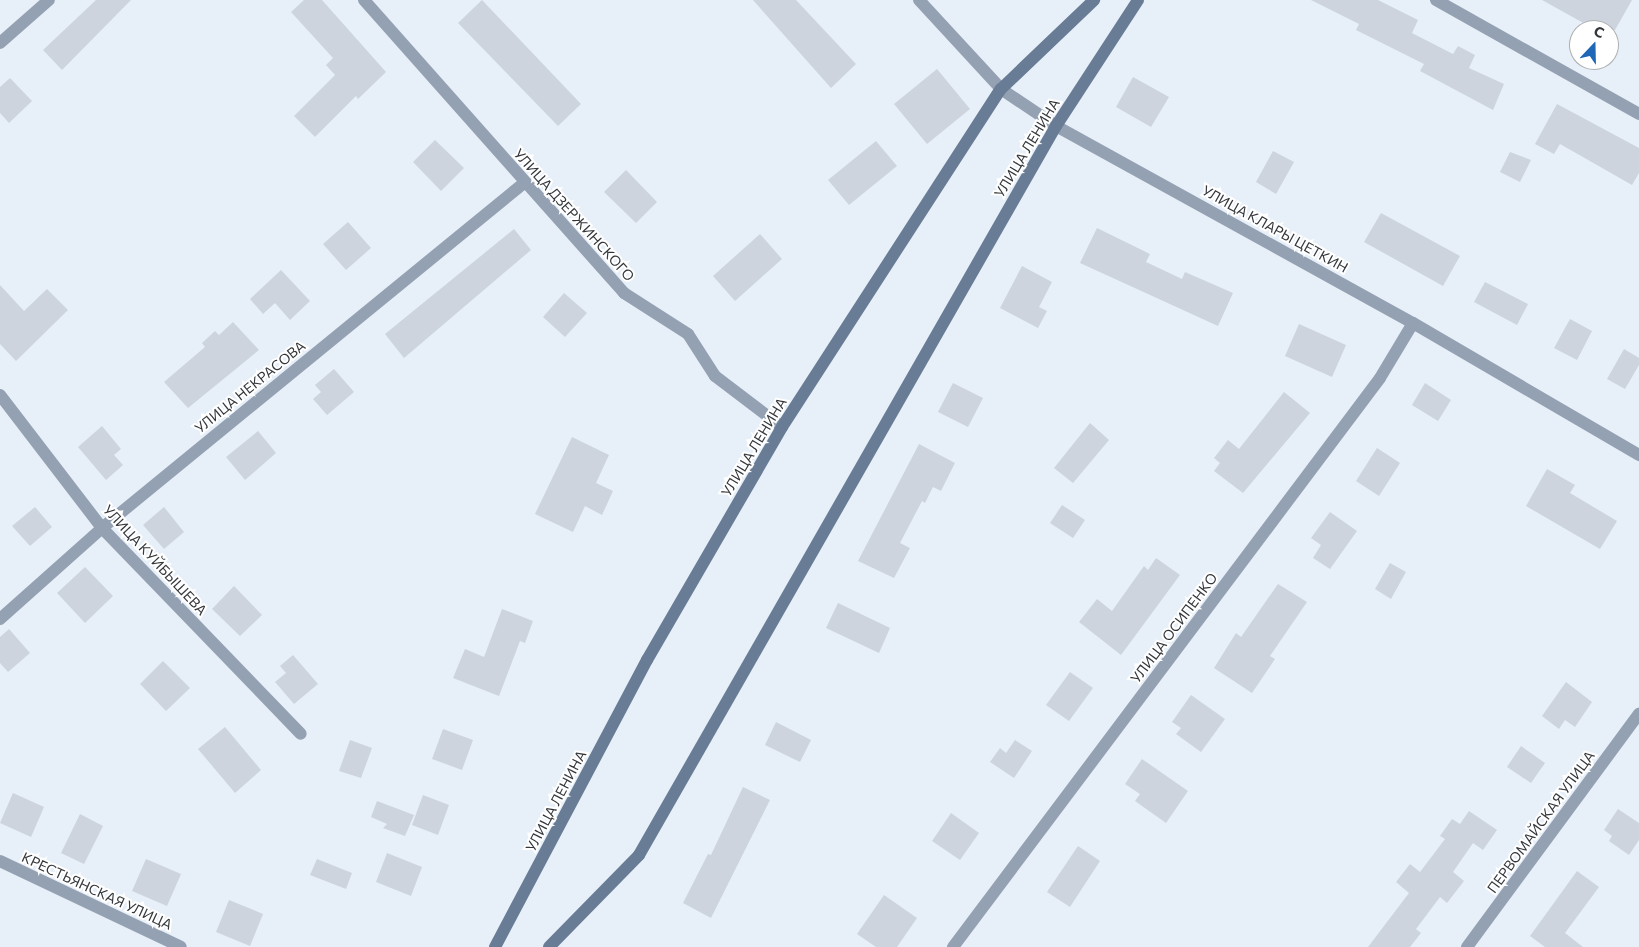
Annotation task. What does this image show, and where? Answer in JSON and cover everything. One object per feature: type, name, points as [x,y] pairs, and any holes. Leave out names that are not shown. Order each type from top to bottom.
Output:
[{"type":"main road","name":"УЛИЦА ЛЕНИНА","points":[[495,947],[647,660],[782,427],[1001,89],[1094,0]]},
{"type":"main road","name":"УЛИЦА ЛЕНИНА","points":[[549,947],[640,855],[1056,126],[1138,0]]},
{"type":"street","points":[[0,43],[49,0]]},
{"type":"street","name":"УЛИЦА ДЗЕРЖИНСКОГО","points":[[364,0],[524,183],[624,293],[688,334],[715,376],[782,427]]},
{"type":"street","name":"УЛИЦА КЛАРЫ ЦЕТКИН","points":[[919,0],[1001,89],[1056,126],[1413,323],[1639,455]]},
{"type":"street","points":[[1436,0],[1639,114]]},
{"type":"street","name":"УЛИЦА НЕКРАСОВА","points":[[0,619],[102,528],[524,183]]},
{"type":"street","name":"УЛИЦА ОСИПЕНКО","points":[[953,947],[1380,378],[1413,323]]},
{"type":"street","name":"УЛИЦА КУЙБЫШЕВА","points":[[0,395],[102,528],[301,734]]},
{"type":"street","name":"ПЕРВОМАЙСКАЯ УЛИЦА","points":[[1467,947],[1639,714]]},
{"type":"street","name":"КРЕСТЬЯНСКАЯ УЛИЦА","points":[[0,861],[181,947]]},
{"type":"building","points":[[96,0],[131,0],[62,70],[43,50]]},
{"type":"building","points":[[304,0],[322,0],[386,72],[358,99],[356,96],[315,137],[294,116],[335,75],[326,65],[333,58],[291,12]]},
{"type":"building","points":[[482,0],[581,104],[558,126],[458,23]]},
{"type":"building","points":[[753,0],[796,0],[856,64],[831,88]]},
{"type":"building","points":[[1311,0],[1378,0],[1418,20],[1412,33],[1453,54],[1458,46],[1475,55],[1469,68],[1504,84],[1493,110],[1420,71],[1424,64],[1356,30],[1359,24]]},
{"type":"building","points":[[1542,0],[1632,0],[1619,23],[1619,20],[1578,20]]},
{"type":"building","points":[[937,69],[970,109],[927,144],[894,104]]},
{"type":"building","points":[[1133,77],[1169,97],[1151,127],[1116,107]]},
{"type":"building","points":[[10,78],[32,101],[9,123],[0,113],[0,87]]},
{"type":"building","points":[[1557,104],[1639,148],[1639,173],[1632,185],[1560,144],[1554,154],[1535,144]]},
{"type":"building","points":[[435,140],[464,168],[441,191],[413,162]]},
{"type":"building","points":[[876,141],[897,166],[849,205],[828,180]]},
{"type":"building","points":[[1273,151],[1294,162],[1276,194],[1256,182]]},
{"type":"building","points":[[1510,152],[1531,160],[1520,182],[1500,172]]},
{"type":"building","points":[[626,170],[657,202],[636,223],[604,192]]},
{"type":"building","points":[[1381,213],[1460,256],[1443,286],[1364,242]]},
{"type":"building","points":[[348,222],[371,248],[346,270],[323,244]]},
{"type":"building","points":[[1097,228],[1150,254],[1146,262],[1182,279],[1185,272],[1233,293],[1218,326],[1080,263]]},
{"type":"building","points":[[514,229],[531,250],[404,358],[385,334]]},
{"type":"building","points":[[760,234],[782,259],[735,301],[713,276]]},
{"type":"building","points":[[1022,266],[1052,282],[1039,307],[1047,311],[1038,328],[1000,308]]},
{"type":"building","points":[[281,270],[310,301],[290,320],[275,303],[263,314],[250,299]]},
{"type":"building","points":[[1485,282],[1528,304],[1517,325],[1474,302]]},
{"type":"building","points":[[0,285],[24,311],[47,289],[68,310],[16,361],[0,344]]},
{"type":"building","points":[[564,293],[587,313],[565,337],[543,317]]},
{"type":"building","points":[[1570,319],[1592,331],[1577,360],[1554,348]]},
{"type":"building","points":[[233,322],[259,350],[188,408],[164,382],[205,347],[202,343],[215,331],[219,335]]},
{"type":"building","points":[[1299,324],[1346,345],[1332,377],[1285,356]]},
{"type":"building","points":[[1624,349],[1639,358],[1639,365],[1625,389],[1607,379]]},
{"type":"building","points":[[334,369],[354,392],[327,415],[313,399],[321,392],[315,385]]},
{"type":"building","points":[[953,383],[983,398],[968,427],[938,412]]},
{"type":"building","points":[[1425,383],[1451,400],[1438,421],[1412,405]]},
{"type":"building","points":[[1284,392],[1310,413],[1243,493],[1214,471],[1220,463],[1214,458],[1228,440],[1239,449]]},
{"type":"building","points":[[1090,423],[1109,440],[1073,483],[1054,468]]},
{"type":"building","points":[[102,426],[121,449],[114,455],[123,465],[106,480],[78,447]]},
{"type":"building","points":[[258,431],[276,453],[245,480],[226,457]]},
{"type":"building","points":[[572,437],[609,455],[596,483],[613,491],[602,515],[585,506],[573,532],[535,514]]},
{"type":"building","points":[[919,444],[955,463],[941,491],[933,487],[925,503],[922,501],[900,543],[910,548],[894,578],[858,561]]},
{"type":"building","points":[[1377,448],[1400,463],[1379,496],[1356,481]]},
{"type":"building","points":[[1547,469],[1575,485],[1570,493],[1617,521],[1600,549],[1526,506]]},
{"type":"building","points":[[1062,505],[1085,520],[1073,538],[1050,523]]},
{"type":"building","points":[[35,507],[52,527],[30,546],[12,526]]},
{"type":"building","points":[[164,507],[184,532],[164,549],[143,525]]},
{"type":"building","points":[[1330,512],[1357,531],[1330,569],[1313,558],[1321,545],[1311,538]]},
{"type":"building","points":[[1156,558],[1180,575],[1121,655],[1079,622],[1097,599],[1112,611],[1144,566],[1148,570]]},
{"type":"building","points":[[1390,563],[1406,572],[1391,599],[1375,589]]},
{"type":"building","points":[[85,567],[113,596],[85,623],[57,593]]},
{"type":"building","points":[[1278,584],[1307,602],[1270,656],[1275,659],[1252,693],[1214,668],[1236,633],[1241,637]]},
{"type":"building","points":[[234,586],[262,615],[240,636],[212,609]]},
{"type":"building","points":[[838,603],[890,628],[879,653],[826,628]]},
{"type":"building","points":[[502,609],[533,621],[525,643],[520,641],[499,696],[453,678],[465,649],[484,657]]},
{"type":"building","points":[[9,629],[30,653],[8,672],[0,663],[0,637]]},
{"type":"building","points":[[293,655],[318,684],[294,704],[275,682],[286,673],[280,666]]},
{"type":"building","points":[[163,661],[190,688],[166,711],[140,684]]},
{"type":"building","points":[[1070,672],[1093,688],[1069,721],[1046,705]]},
{"type":"building","points":[[1566,682],[1592,702],[1575,727],[1565,720],[1559,729],[1542,716]]},
{"type":"building","points":[[1191,695],[1225,719],[1201,752],[1176,734],[1181,728],[1172,722]]},
{"type":"building","points":[[776,722],[811,740],[800,762],[765,745]]},
{"type":"building","points":[[225,727],[261,770],[235,793],[198,749]]},
{"type":"building","points":[[443,729],[473,740],[462,770],[432,759]]},
{"type":"building","points":[[350,740],[372,748],[361,778],[339,771]]},
{"type":"building","points":[[1015,740],[1032,751],[1014,778],[990,762],[1000,748],[1006,753]]},
{"type":"building","points":[[1521,746],[1545,763],[1531,783],[1507,767]]},
{"type":"building","points":[[1142,759],[1188,791],[1166,823],[1135,801],[1140,794],[1125,784]]},
{"type":"building","points":[[743,787],[770,800],[711,918],[683,903],[708,854],[711,855]]},
{"type":"building","points":[[13,793],[44,807],[31,837],[0,823]]},
{"type":"building","points":[[423,795],[449,805],[438,835],[412,825]]},
{"type":"building","points":[[377,801],[414,815],[405,836],[383,828],[387,824],[371,817]]},
{"type":"building","points":[[1618,809],[1639,823],[1639,840],[1629,855],[1609,841],[1612,836],[1604,830]]},
{"type":"building","points":[[1469,811],[1497,830],[1483,850],[1473,843],[1453,872],[1464,881],[1447,903],[1440,897],[1416,929],[1421,933],[1410,947],[1368,947],[1409,893],[1396,882],[1410,864],[1420,872],[1445,839],[1440,836],[1452,819],[1460,824]]},
{"type":"building","points":[[951,813],[979,833],[960,860],[932,841]]},
{"type":"building","points":[[80,814],[103,826],[84,864],[61,853]]},
{"type":"building","points":[[1078,846],[1100,861],[1070,907],[1047,892]]},
{"type":"building","points":[[387,853],[422,867],[411,896],[376,882]]},
{"type":"building","points":[[146,859],[181,874],[167,906],[132,891]]},
{"type":"building","points":[[317,859],[352,873],[346,889],[310,875]]},
{"type":"building","points":[[1577,871],[1599,887],[1565,933],[1583,947],[1545,947],[1530,936]]},
{"type":"building","points":[[884,895],[917,918],[897,947],[876,947],[857,934]]},
{"type":"building","points":[[229,900],[263,914],[250,946],[216,932]]}]
